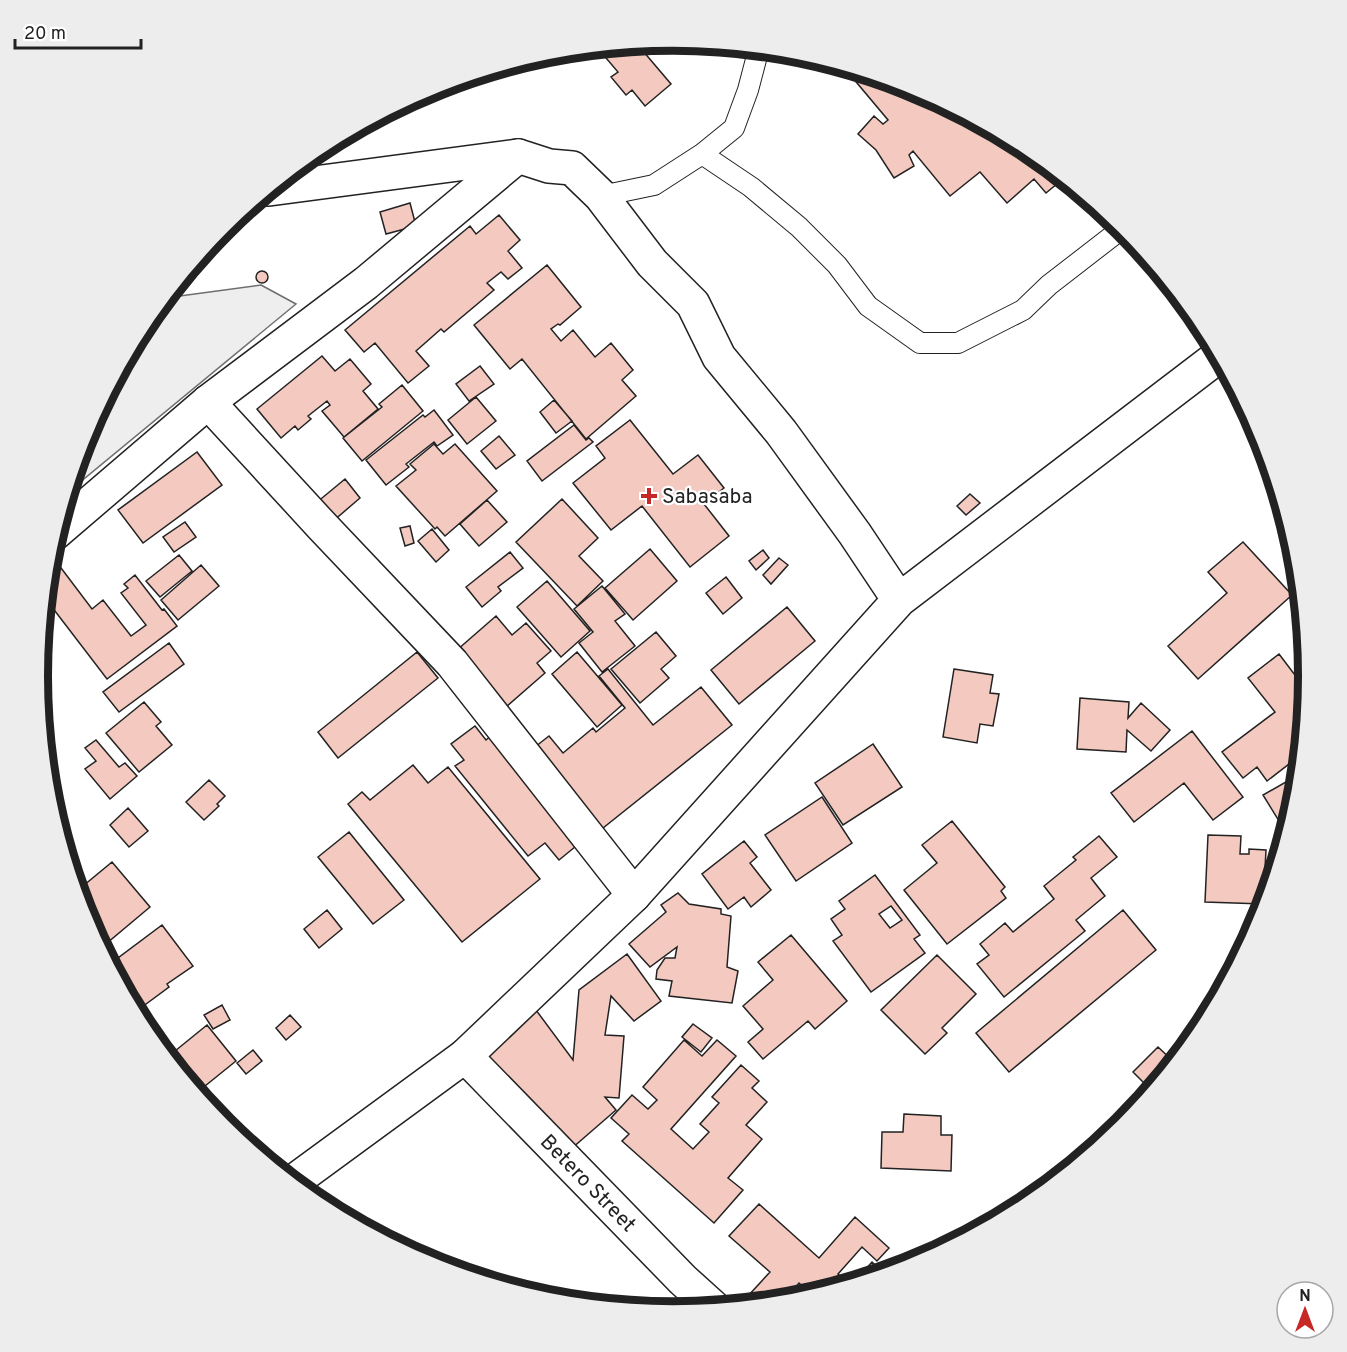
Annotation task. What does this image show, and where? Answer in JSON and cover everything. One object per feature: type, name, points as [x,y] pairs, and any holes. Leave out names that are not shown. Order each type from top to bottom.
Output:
[{"type":"street","points":[[67,523],[208,402],[366,284],[518,156]]},
{"type":"street","points":[[284,187],[518,156],[549,166],[572,168],[601,196],[652,262],[693,304],[719,357],[781,432],[855,534],[899,600]]},
{"type":"street","points":[[300,1177],[465,1056],[634,895],[899,600],[1213,360]]},
{"type":"street","points":[[208,402],[452,663],[634,895]]},
{"type":"street","name":"Betero Street","points":[[465,1056],[706,1300]]},
{"type":"lane","points":[[601,196],[654,184],[702,154],[734,128],[748,90],[757,56]]},
{"type":"lane","points":[[702,154],[751,187],[799,227],[837,265],[868,306],[920,343],[958,343],[1023,310],[1049,285],[1116,234]]},
{"type":"shaded area","points":[[261,285],[296,304],[78,483],[113,399],[153,328],[176,297]]},
{"type":"building","points":[[644,52],[671,84],[645,106],[632,90],[626,95],[611,77],[618,72],[603,55]]},
{"type":"building","points":[[852,77],[913,98],[950,115],[1021,156],[1058,183],[1046,193],[1034,179],[1007,203],[980,172],[950,196],[913,151],[909,155],[914,166],[894,178],[876,150],[858,134],[874,116],[883,124],[888,120]]},
{"type":"building","points":[[410,203],[416,226],[386,234],[380,212]]},
{"type":"building","points":[[499,215],[520,240],[508,251],[522,268],[508,279],[501,272],[487,283],[494,290],[444,332],[441,329],[416,351],[429,366],[408,383],[375,343],[364,352],[345,330],[470,226],[476,234]]},
{"type":"building","points":[[547,265],[581,307],[560,325],[551,329],[561,341],[573,330],[595,357],[611,343],[633,370],[622,380],[636,396],[586,439],[522,359],[510,369],[474,325]]},
{"type":"building","points":[[264,271],[268,277],[264,283],[260,283],[256,275]]},
{"type":"building","points":[[322,356],[335,371],[350,359],[371,384],[363,391],[378,409],[344,437],[322,411],[330,405],[327,401],[308,416],[311,419],[298,430],[295,426],[281,438],[257,409]]},
{"type":"building","points":[[480,366],[494,384],[469,401],[456,384]]},
{"type":"building","points":[[402,385],[423,411],[362,461],[343,438],[382,407],[379,404]]},
{"type":"building","points":[[476,397],[496,421],[467,444],[448,420]]},
{"type":"building","points":[[554,400],[572,421],[556,433],[540,412]]},
{"type":"building","points":[[434,410],[453,435],[437,446],[434,442],[406,464],[409,467],[386,485],[366,460],[423,415],[425,417]]},
{"type":"building","name":"Sabasaba","points":[[630,420],[673,474],[698,455],[724,488],[704,504],[729,536],[690,567],[642,506],[611,530],[573,483],[605,458],[596,446]]},
{"type":"building","points":[[574,425],[586,440],[589,438],[593,442],[542,481],[527,461]]},
{"type":"building","points":[[499,436],[515,455],[496,469],[481,451]]},
{"type":"building","points":[[434,444],[443,454],[455,444],[497,491],[445,536],[437,527],[435,529],[396,486],[416,470],[410,464]]},
{"type":"building","points":[[197,452],[222,485],[143,543],[118,510]]},
{"type":"building","points":[[345,479],[360,498],[332,522],[316,503]]},
{"type":"building","points":[[970,494],[980,503],[966,515],[957,506]]},
{"type":"building","points":[[562,499],[598,538],[579,556],[603,581],[577,606],[516,542]]},
{"type":"building","points":[[487,500],[507,522],[479,546],[460,524]]},
{"type":"building","points":[[185,522],[196,537],[174,552],[163,537]]},
{"type":"building","points":[[410,526],[414,543],[405,546],[400,528]]},
{"type":"building","points":[[432,529],[449,550],[436,562],[418,541]]},
{"type":"building","points":[[1243,542],[1292,595],[1198,679],[1168,646],[1227,593],[1208,572]]},
{"type":"building","points":[[650,549],[677,581],[633,620],[605,588]]},
{"type":"building","points":[[763,550],[769,558],[756,570],[749,561]]},
{"type":"building","points":[[510,552],[523,568],[498,587],[501,591],[482,607],[466,587]]},
{"type":"building","points":[[179,555],[192,571],[160,597],[146,581]]},
{"type":"building","points":[[779,558],[788,565],[771,584],[763,575]]},
{"type":"building","points":[[58,564],[92,609],[103,600],[131,636],[146,625],[121,593],[128,588],[124,584],[135,575],[177,626],[107,679],[52,607]]},
{"type":"building","points":[[201,565],[219,586],[178,620],[161,600]]},
{"type":"building","points":[[726,577],[742,598],[723,614],[706,593]]},
{"type":"building","points":[[547,581],[590,631],[561,657],[517,607]]},
{"type":"building","points":[[602,586],[625,614],[615,621],[635,646],[602,672],[579,643],[593,632],[574,609]]},
{"type":"building","points":[[787,607],[815,641],[739,704],[711,670]]},
{"type":"building","points":[[496,616],[512,635],[526,623],[551,651],[537,663],[545,673],[506,707],[457,650]]},
{"type":"building","points":[[656,632],[676,656],[661,669],[669,678],[640,703],[611,669]]},
{"type":"building","points":[[169,643],[184,664],[119,712],[103,692]]},
{"type":"building","points":[[417,652],[438,678],[338,758],[318,732]]},
{"type":"building","points":[[577,652],[622,705],[597,727],[552,674]]},
{"type":"building","points":[[1279,654],[1299,680],[1294,761],[1267,781],[1257,767],[1243,778],[1222,752],[1275,712],[1248,678]]},
{"type":"building","points":[[608,669],[653,725],[701,687],[732,725],[593,836],[526,754],[549,736],[563,753],[593,728],[596,732],[625,708],[599,676]]},
{"type":"building","points":[[954,669],[993,675],[990,693],[999,694],[993,726],[980,724],[977,743],[943,737]]},
{"type":"building","points":[[1080,698],[1129,702],[1128,718],[1141,703],[1170,730],[1151,751],[1127,730],[1126,752],[1077,749]]},
{"type":"building","points":[[144,702],[161,722],[156,726],[172,745],[139,772],[106,733]]},
{"type":"building","points":[[475,726],[486,740],[498,730],[586,838],[559,860],[545,843],[528,856],[455,766],[464,760],[451,744]]},
{"type":"building","points":[[1192,731],[1243,797],[1213,820],[1184,783],[1134,822],[1111,793]]},
{"type":"building","points":[[96,740],[119,767],[125,763],[137,776],[110,799],[85,769],[96,761],[85,748]]},
{"type":"building","points":[[873,744],[902,787],[843,825],[815,783]]},
{"type":"building","points":[[413,765],[428,783],[448,767],[540,879],[462,942],[348,804],[362,792],[370,800]]},
{"type":"building","points":[[209,780],[225,796],[217,804],[219,806],[204,820],[186,802]]},
{"type":"building","points":[[1290,780],[1281,824],[1263,795]]},
{"type":"building","points":[[822,797],[852,843],[796,881],[765,835]]},
{"type":"building","points":[[128,808],[148,831],[129,847],[110,825]]},
{"type":"building","points":[[952,821],[1005,887],[1001,891],[1006,898],[947,944],[904,890],[937,863],[922,845]]},
{"type":"building","points":[[349,832],[404,900],[373,924],[318,857]]},
{"type":"building","points":[[1208,835],[1241,836],[1240,854],[1249,854],[1249,849],[1266,850],[1264,881],[1255,904],[1205,902]]},
{"type":"building","points":[[1099,836],[1117,857],[1091,878],[1105,896],[1076,920],[1085,931],[1004,997],[977,964],[989,955],[980,944],[1005,923],[1013,932],[1054,899],[1044,886],[1076,860],[1073,857]]},
{"type":"building","points":[[744,841],[757,857],[750,863],[771,890],[751,907],[744,897],[728,909],[702,874]]},
{"type":"building","points":[[112,862],[150,907],[108,942],[84,885]]},
{"type":"building","points":[[875,875],[920,935],[914,939],[925,953],[871,992],[833,941],[842,935],[831,919],[845,909],[839,901]],"holes":[[[891,906],[902,920],[890,928],[879,914]]]},
{"type":"building","points":[[678,893],[689,904],[721,909],[721,914],[731,916],[727,967],[738,971],[732,1003],[669,996],[672,981],[656,979],[657,970],[665,958],[675,958],[677,947],[650,967],[629,944],[666,912],[661,905]]},
{"type":"building","points":[[327,910],[342,929],[319,948],[304,929]]},
{"type":"building","points":[[1123,910],[1156,950],[1009,1072],[976,1033]]},
{"type":"building","points":[[162,925],[193,966],[167,984],[169,987],[143,1007],[116,959]]},
{"type":"building","points":[[791,935],[847,1001],[815,1029],[808,1021],[763,1059],[748,1042],[763,1029],[743,1006],[773,980],[758,962]]},
{"type":"building","points":[[627,954],[661,1001],[634,1021],[611,996],[605,1035],[624,1036],[619,1098],[605,1097],[616,1110],[571,1149],[483,1054],[536,1010],[573,1060],[579,990]]},
{"type":"building","points":[[937,955],[976,994],[942,1028],[947,1033],[925,1054],[881,1010]]},
{"type":"building","points":[[222,1005],[230,1020],[213,1029],[204,1015]]},
{"type":"building","points":[[290,1015],[301,1027],[286,1040],[276,1028]]},
{"type":"building","points":[[693,1024],[712,1038],[701,1052],[682,1037]]},
{"type":"building","points":[[207,1025],[236,1061],[205,1086],[175,1051]]},
{"type":"building","points":[[684,1040],[702,1056],[717,1040],[736,1056],[671,1129],[693,1149],[709,1132],[700,1124],[719,1103],[712,1097],[741,1065],[759,1081],[752,1088],[767,1102],[746,1125],[762,1139],[728,1178],[743,1190],[714,1223],[622,1141],[629,1134],[611,1118],[632,1095],[648,1109],[657,1100],[643,1087]]},
{"type":"building","points":[[1158,1047],[1169,1058],[1146,1085],[1133,1072]]},
{"type":"building","points":[[253,1050],[262,1061],[246,1074],[237,1063]]},
{"type":"building","points":[[904,1114],[941,1116],[941,1135],[952,1135],[951,1171],[881,1168],[882,1132],[903,1132]]},
{"type":"building","points":[[759,1204],[819,1258],[855,1217],[889,1248],[877,1261],[862,1247],[838,1274],[842,1278],[804,1287],[799,1283],[793,1289],[747,1297],[770,1272],[729,1236]]},
{"type":"building","points":[[872,1262],[877,1267],[875,1268],[863,1271]]},
{"type":"place","name":"Sabasaba","points":[[649,496]]}]
